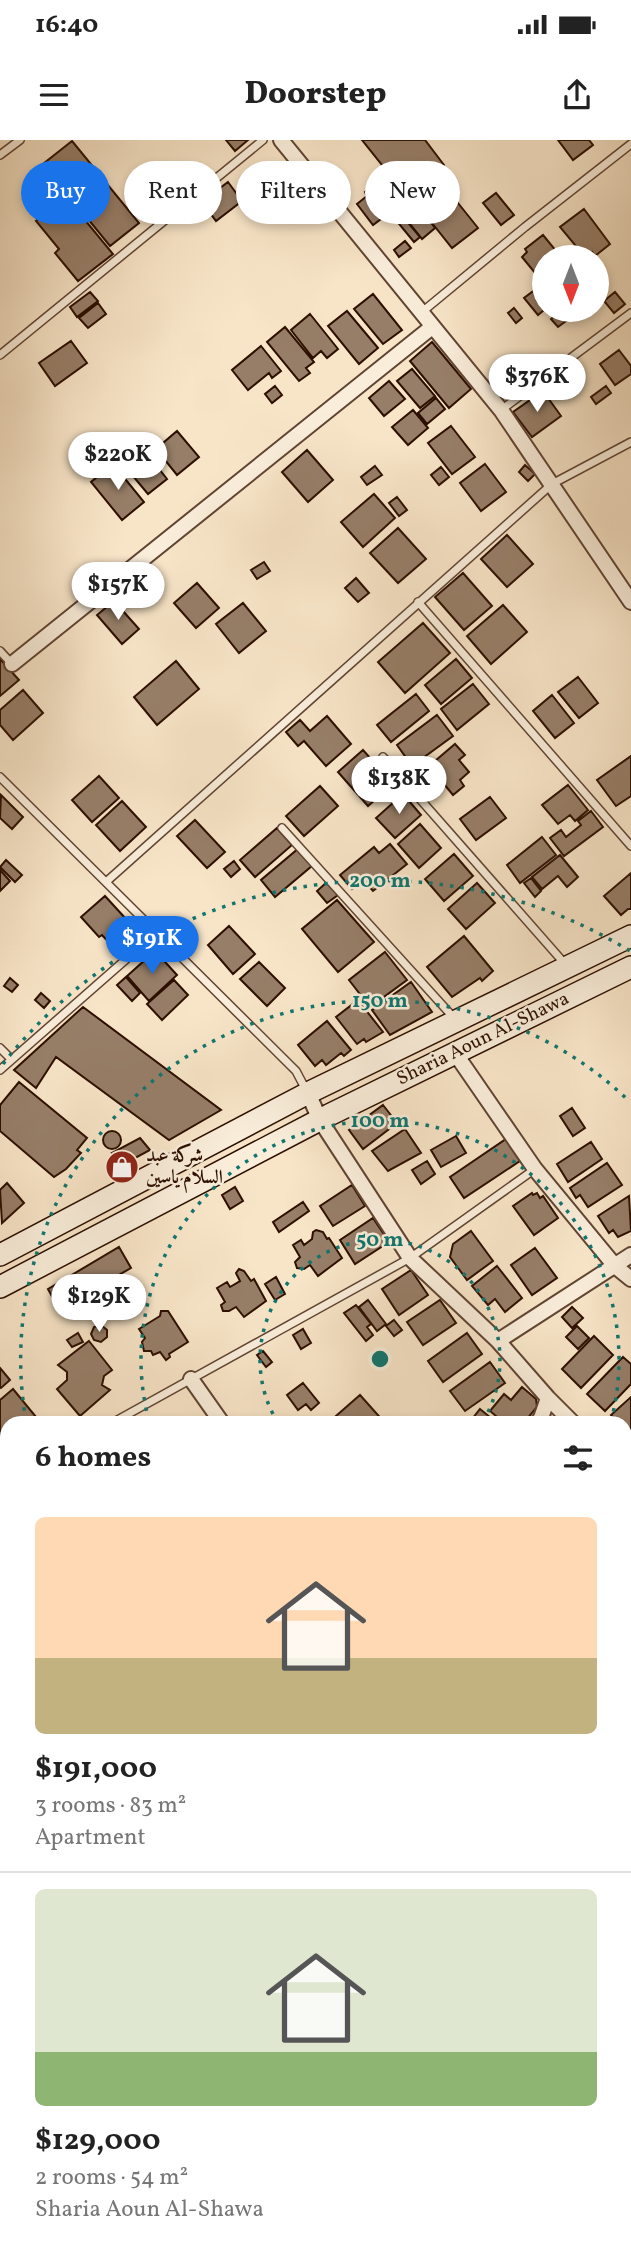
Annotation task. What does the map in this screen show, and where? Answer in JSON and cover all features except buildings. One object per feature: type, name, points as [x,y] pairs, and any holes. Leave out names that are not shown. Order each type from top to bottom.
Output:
[{"type":"main road","name":"Sharia Aoun Al-Shawa","points":[[0,1255],[308,1093],[631,936]]},
{"type":"main road","name":"Sharia Aoun Al-Shawa","points":[[0,1287],[320,1120],[631,967]]},
{"type":"street","points":[[282,140],[501,410],[631,602]]},
{"type":"street","points":[[12,664],[432,327]]},
{"type":"street","points":[[455,1053],[535,1169],[615,1266],[631,1279]]},
{"type":"street","points":[[308,1093],[320,1120],[410,1258],[498,1341],[566,1416]]},
{"type":"street","points":[[498,1341],[631,1255]]},
{"type":"street","points":[[191,1379],[217,1416]]},
{"type":"street","points":[[542,1416],[548,1398]]},
{"type":"lane","points":[[0,155],[20,140]]},
{"type":"lane","points":[[0,355],[263,140]]},
{"type":"lane","points":[[422,312],[524,227],[631,144]]},
{"type":"lane","points":[[501,410],[631,313]]},
{"type":"lane","points":[[106,882],[552,484],[631,442]]},
{"type":"lane","points":[[418,602],[631,846]]},
{"type":"lane","points":[[0,650],[12,664]]},
{"type":"lane","points":[[383,757],[568,967]]},
{"type":"lane","points":[[0,777],[296,1070],[308,1093]]},
{"type":"lane","points":[[282,828],[457,1021]]},
{"type":"lane","points":[[0,1070],[156,933]]},
{"type":"lane","points":[[0,1048],[11,1059]]},
{"type":"lane","points":[[125,1416],[410,1258],[535,1169]]},
{"type":"place","name":"شركة عبد السلام ياسين","points":[[122,1167]]}]
